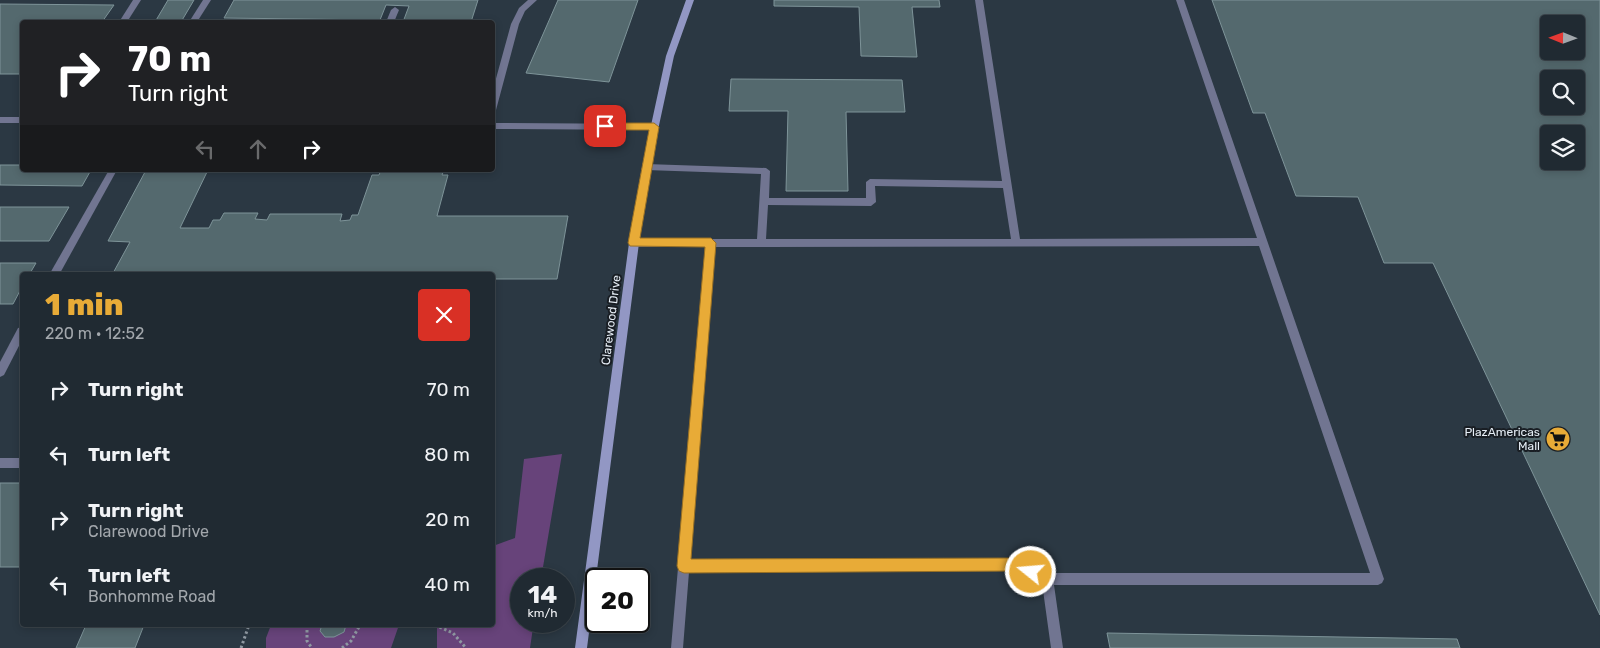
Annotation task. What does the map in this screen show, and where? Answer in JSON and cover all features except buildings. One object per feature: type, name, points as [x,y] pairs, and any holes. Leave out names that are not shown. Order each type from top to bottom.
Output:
[{"type":"street","points":[[125,20],[137,0]]},
{"type":"street","points":[[194,20],[207,0]]},
{"type":"street","points":[[495,99],[515,24],[522,10],[533,0]]},
{"type":"street","name":"Clarewood Drive","points":[[581,648],[634,243],[646,168],[670,56],[690,0]]},
{"type":"street","points":[[979,0],[1016,242]]},
{"type":"street","points":[[684,566],[1015,565],[1047,579],[1378,579],[1180,0]]},
{"type":"street","points":[[391,20],[395,10]]},
{"type":"street","points":[[0,120],[20,120]]},
{"type":"street","points":[[495,126],[654,127]]},
{"type":"street","points":[[646,168],[766,171],[761,243]]},
{"type":"street","points":[[56,272],[112,172]]},
{"type":"street","points":[[764,201],[871,202],[870,182],[1007,185]]},
{"type":"street","points":[[634,243],[1262,242]]},
{"type":"street","points":[[677,648],[711,243]]},
{"type":"street","points":[[0,372],[20,336]]},
{"type":"street","points":[[0,463],[20,463]]},
{"type":"street","points":[[1047,579],[1057,648]]},
{"type":"path","points":[[241,648],[248,627]]},
{"type":"path","points":[[308,627],[307,641],[312,648]]},
{"type":"path","points":[[342,648],[351,641],[359,627]]},
{"type":"path","points":[[440,627],[453,633],[466,648]]},
{"type":"shaded area","points":[[562,454],[543,568],[510,568],[510,633],[532,633],[530,648],[437,648],[437,627],[495,627],[495,545],[515,538],[524,459]]},
{"type":"shaded area","points":[[270,627],[398,627],[391,648],[266,648],[266,638]]},
{"type":"place","name":"PlazAmericas Mall","points":[[1558,439]]},
{"type":"route","points":[[605,126],[654,127],[634,243],[711,243],[684,566],[1015,565],[1031,572]]}]
